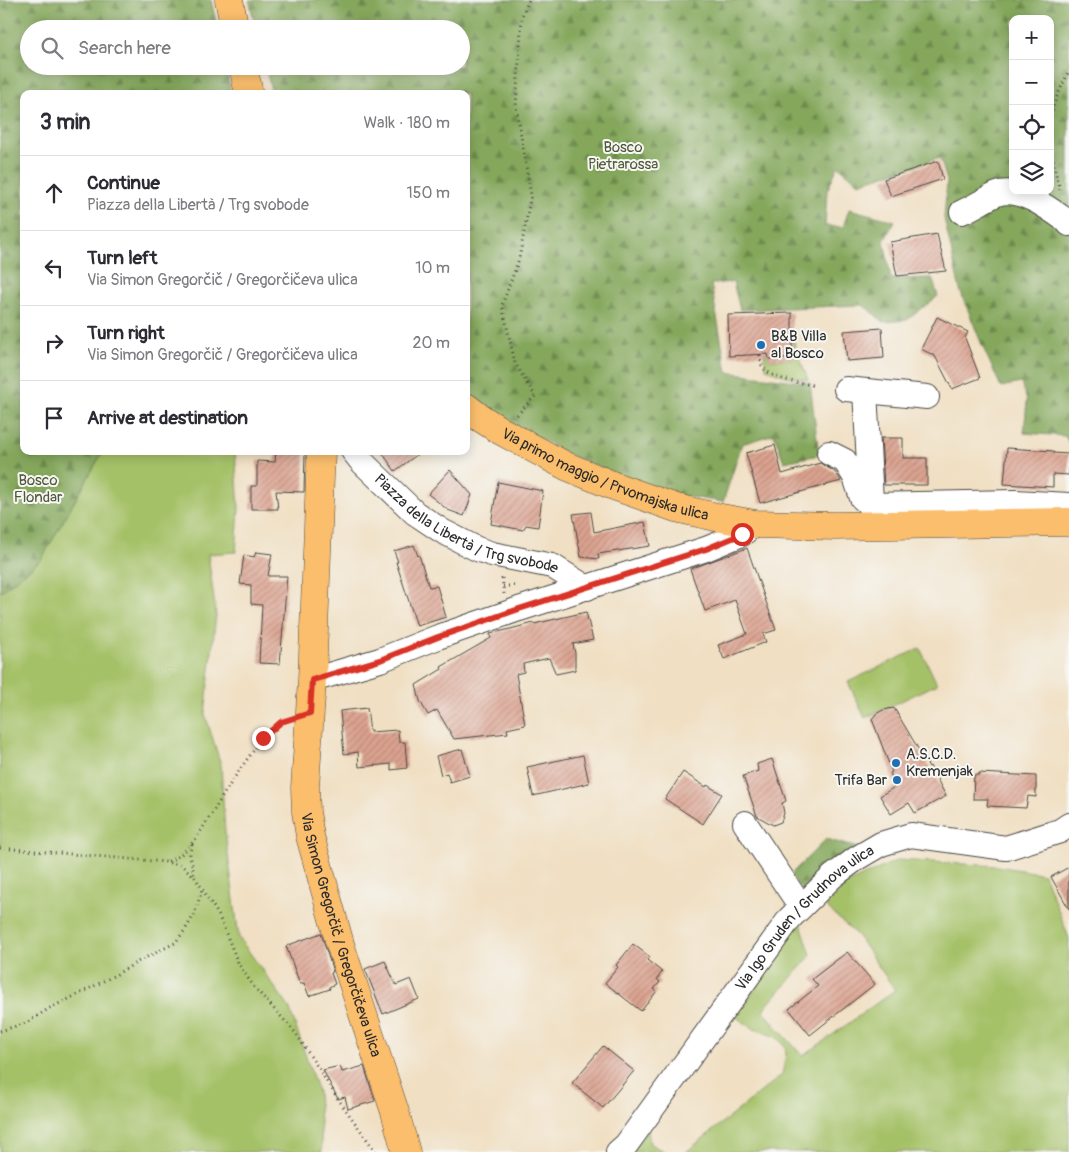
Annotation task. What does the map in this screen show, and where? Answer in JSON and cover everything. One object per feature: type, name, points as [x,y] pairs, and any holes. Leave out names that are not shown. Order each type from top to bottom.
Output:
[{"type":"main road","points":[[229,0],[233,20]]},
{"type":"main road","points":[[244,75],[248,90]]},
{"type":"main road","name":"Via primo maggio / Prvomajska ulica","points":[[470,410],[501,431],[566,466],[614,486],[676,508],[755,524],[835,526],[872,515],[1069,522]]},
{"type":"main road","name":"Via Simon Gregorčič / Gregorčičeva ulica","points":[[321,455],[312,680],[305,788],[306,812],[310,836],[340,944],[395,1112],[406,1152]]},
{"type":"street","points":[[962,212],[998,194],[1018,193],[1046,206],[1068,223]]},
{"type":"street","points":[[872,515],[856,390],[926,397]]},
{"type":"street","points":[[829,453],[844,461],[855,477],[862,498],[872,515]]},
{"type":"street","name":"Piazza della Libertà / Trg svobode","points":[[356,455],[415,513],[442,532],[492,554],[552,566],[587,588]]},
{"type":"street","points":[[872,515],[1016,502],[1069,505]]},
{"type":"street","name":"Piazza della Libertà / Trg svobode","points":[[312,680],[380,660],[504,614],[706,549],[742,534],[755,524]]},
{"type":"street","points":[[745,823],[801,907]]},
{"type":"street","name":"Via Igo Gruden / Grudnova ulica","points":[[618,1152],[626,1145],[785,926],[801,907],[833,876],[857,858],[881,844],[911,835],[1006,848],[1060,831],[1069,825]]},
{"type":"path","points":[[501,431],[535,396],[515,363],[502,305],[519,259],[531,195],[516,106],[522,16],[529,0]]},
{"type":"path","points":[[1068,223],[1050,148],[1050,121],[1054,104],[1069,71]]},
{"type":"path","points":[[760,355],[760,362],[766,371],[785,380],[812,385]]},
{"type":"path","points":[[492,554],[503,580],[504,614]]},
{"type":"path","points":[[165,862],[176,858],[192,844],[241,768],[263,738],[281,722],[310,713]]},
{"type":"path","points":[[192,844],[190,854],[194,876],[218,914],[239,965],[254,987],[296,1032],[338,1099],[376,1152]]},
{"type":"path","points":[[0,848],[165,862],[181,865],[194,876]]},
{"type":"path","points":[[0,1031],[26,1022],[175,943],[194,914],[202,890]]},
{"type":"green space","name":"Bosco Flondar","points":[[0,0],[211,0],[216,20],[20,20],[20,75],[228,75],[230,90],[20,90],[20,455],[101,455],[41,560],[0,592]]},
{"type":"green space","name":"Bosco Pietrarossa","points":[[249,0],[1069,0],[1069,443],[1065,436],[1024,433],[1027,400],[1021,383],[1001,387],[960,290],[944,218],[947,181],[940,158],[859,183],[838,166],[827,191],[825,226],[843,227],[849,209],[895,221],[884,240],[891,279],[932,278],[938,296],[907,320],[884,322],[863,305],[740,310],[733,282],[711,284],[727,372],[810,383],[819,455],[784,462],[774,434],[742,444],[723,502],[683,496],[631,479],[574,457],[497,415],[470,395],[470,90],[271,90],[267,75],[470,75],[470,20],[254,20]]},
{"type":"green space","points":[[792,336],[808,380],[787,376],[766,368],[764,355],[768,354],[769,359],[792,359]]},
{"type":"green space","points":[[101,455],[235,455],[239,509],[236,552],[208,554],[216,615],[205,714],[221,765],[225,832],[239,938],[289,1007],[318,1092],[322,1152],[0,1152],[0,592],[41,560]]},
{"type":"green space","points":[[920,648],[937,684],[865,718],[848,682]]},
{"type":"green space","points":[[826,839],[858,848],[809,899],[790,875]]},
{"type":"green space","points":[[898,860],[997,866],[1044,874],[1069,938],[1069,1152],[686,1152],[782,1075],[786,1054],[785,1046],[776,1037],[754,1029],[736,1017],[800,921],[811,955],[763,1010],[803,1056],[895,990],[857,935],[825,906],[844,885]]},
{"type":"green space","points":[[648,1130],[650,1144],[665,1152],[631,1152]]},
{"type":"building","points":[[938,161],[943,179],[891,196],[884,179]]},
{"type":"building","points":[[937,234],[946,271],[897,276],[890,242]]},
{"type":"building","name":"B&B Villa al Bosco","points":[[792,313],[792,359],[769,359],[768,354],[729,356],[728,315]]},
{"type":"building","points":[[937,317],[968,332],[965,338],[980,378],[952,389],[935,356],[921,349]]},
{"type":"building","points":[[882,328],[884,358],[847,361],[844,331]]},
{"type":"building","points":[[881,438],[903,438],[903,458],[927,458],[927,485],[884,485]]},
{"type":"building","points":[[775,445],[782,474],[820,463],[835,472],[841,481],[760,503],[746,453]]},
{"type":"building","points":[[1007,448],[1069,454],[1069,475],[1053,474],[1053,487],[1004,484]]},
{"type":"building","points":[[276,455],[305,455],[304,492],[276,491],[278,509],[251,509],[251,486],[257,486],[257,461],[275,462]]},
{"type":"building","points":[[384,455],[417,455],[395,471]]},
{"type":"building","points":[[450,470],[472,495],[464,516],[448,510],[428,494]]},
{"type":"building","points":[[498,482],[543,491],[538,527],[526,525],[523,530],[491,524]]},
{"type":"building","points":[[591,512],[594,532],[645,522],[650,546],[598,554],[599,559],[581,557],[573,514]]},
{"type":"building","points":[[414,545],[429,587],[437,586],[446,617],[417,626],[394,551]]},
{"type":"building","points":[[747,548],[776,630],[763,634],[766,642],[724,659],[718,645],[747,634],[735,600],[705,611],[690,569]]},
{"type":"building","points":[[256,552],[272,554],[268,576],[287,576],[280,664],[259,663],[262,605],[251,604],[251,585],[240,584],[244,555],[254,557]]},
{"type":"building","points":[[586,612],[593,640],[573,644],[575,670],[556,674],[549,658],[523,664],[524,672],[516,674],[525,725],[507,729],[508,733],[454,739],[437,710],[428,715],[420,701],[416,685],[442,669],[441,667],[491,638],[490,634]]},
{"type":"building","points":[[367,708],[370,732],[398,730],[399,742],[405,742],[407,768],[391,770],[391,764],[359,767],[358,752],[344,754],[340,711]]},
{"type":"building","name":"A.S.C.D. Kremenjak","points":[[894,708],[946,796],[915,813],[909,803],[891,814],[880,796],[896,786],[872,719],[883,710]]},
{"type":"building","points":[[462,749],[470,776],[450,782],[447,773],[441,775],[436,756]]},
{"type":"building","points":[[583,755],[589,783],[533,796],[527,767]]},
{"type":"building","points":[[772,759],[786,801],[782,803],[784,813],[781,822],[773,825],[757,816],[743,776],[758,771],[757,764]]},
{"type":"building","points":[[683,772],[706,787],[707,785],[722,794],[703,824],[665,799]]},
{"type":"building","points":[[979,773],[1036,776],[1036,797],[1028,796],[1026,808],[987,806],[988,799],[973,799],[974,775],[979,775]]},
{"type":"building","points":[[1069,867],[1069,909],[1051,877]]},
{"type":"building","points":[[321,933],[335,984],[329,987],[330,989],[309,996],[304,983],[300,984],[286,946]]},
{"type":"building","points":[[633,944],[650,957],[647,960],[662,972],[657,979],[660,982],[654,989],[657,991],[641,1011],[605,983],[618,967],[616,965]]},
{"type":"building","points":[[847,952],[875,984],[810,1035],[789,1009],[818,986],[812,979]]},
{"type":"building","points":[[385,961],[396,985],[411,979],[419,999],[383,1014],[365,969]]},
{"type":"building","points":[[603,1046],[634,1071],[603,1108],[572,1083]]},
{"type":"building","points":[[340,1066],[342,1072],[364,1066],[375,1101],[348,1109],[345,1097],[338,1099],[323,1070]]},
{"type":"place","name":"B&B Villa al Bosco","points":[[761,345]]},
{"type":"place","name":"A.S.C.D. Kremenjak","points":[[896,763]]},
{"type":"place","name":"Trifa Bar","points":[[897,780]]},
{"type":"route","points":[[263,738],[281,722],[310,713],[312,680],[380,660],[438,637],[706,549],[742,534]]}]
